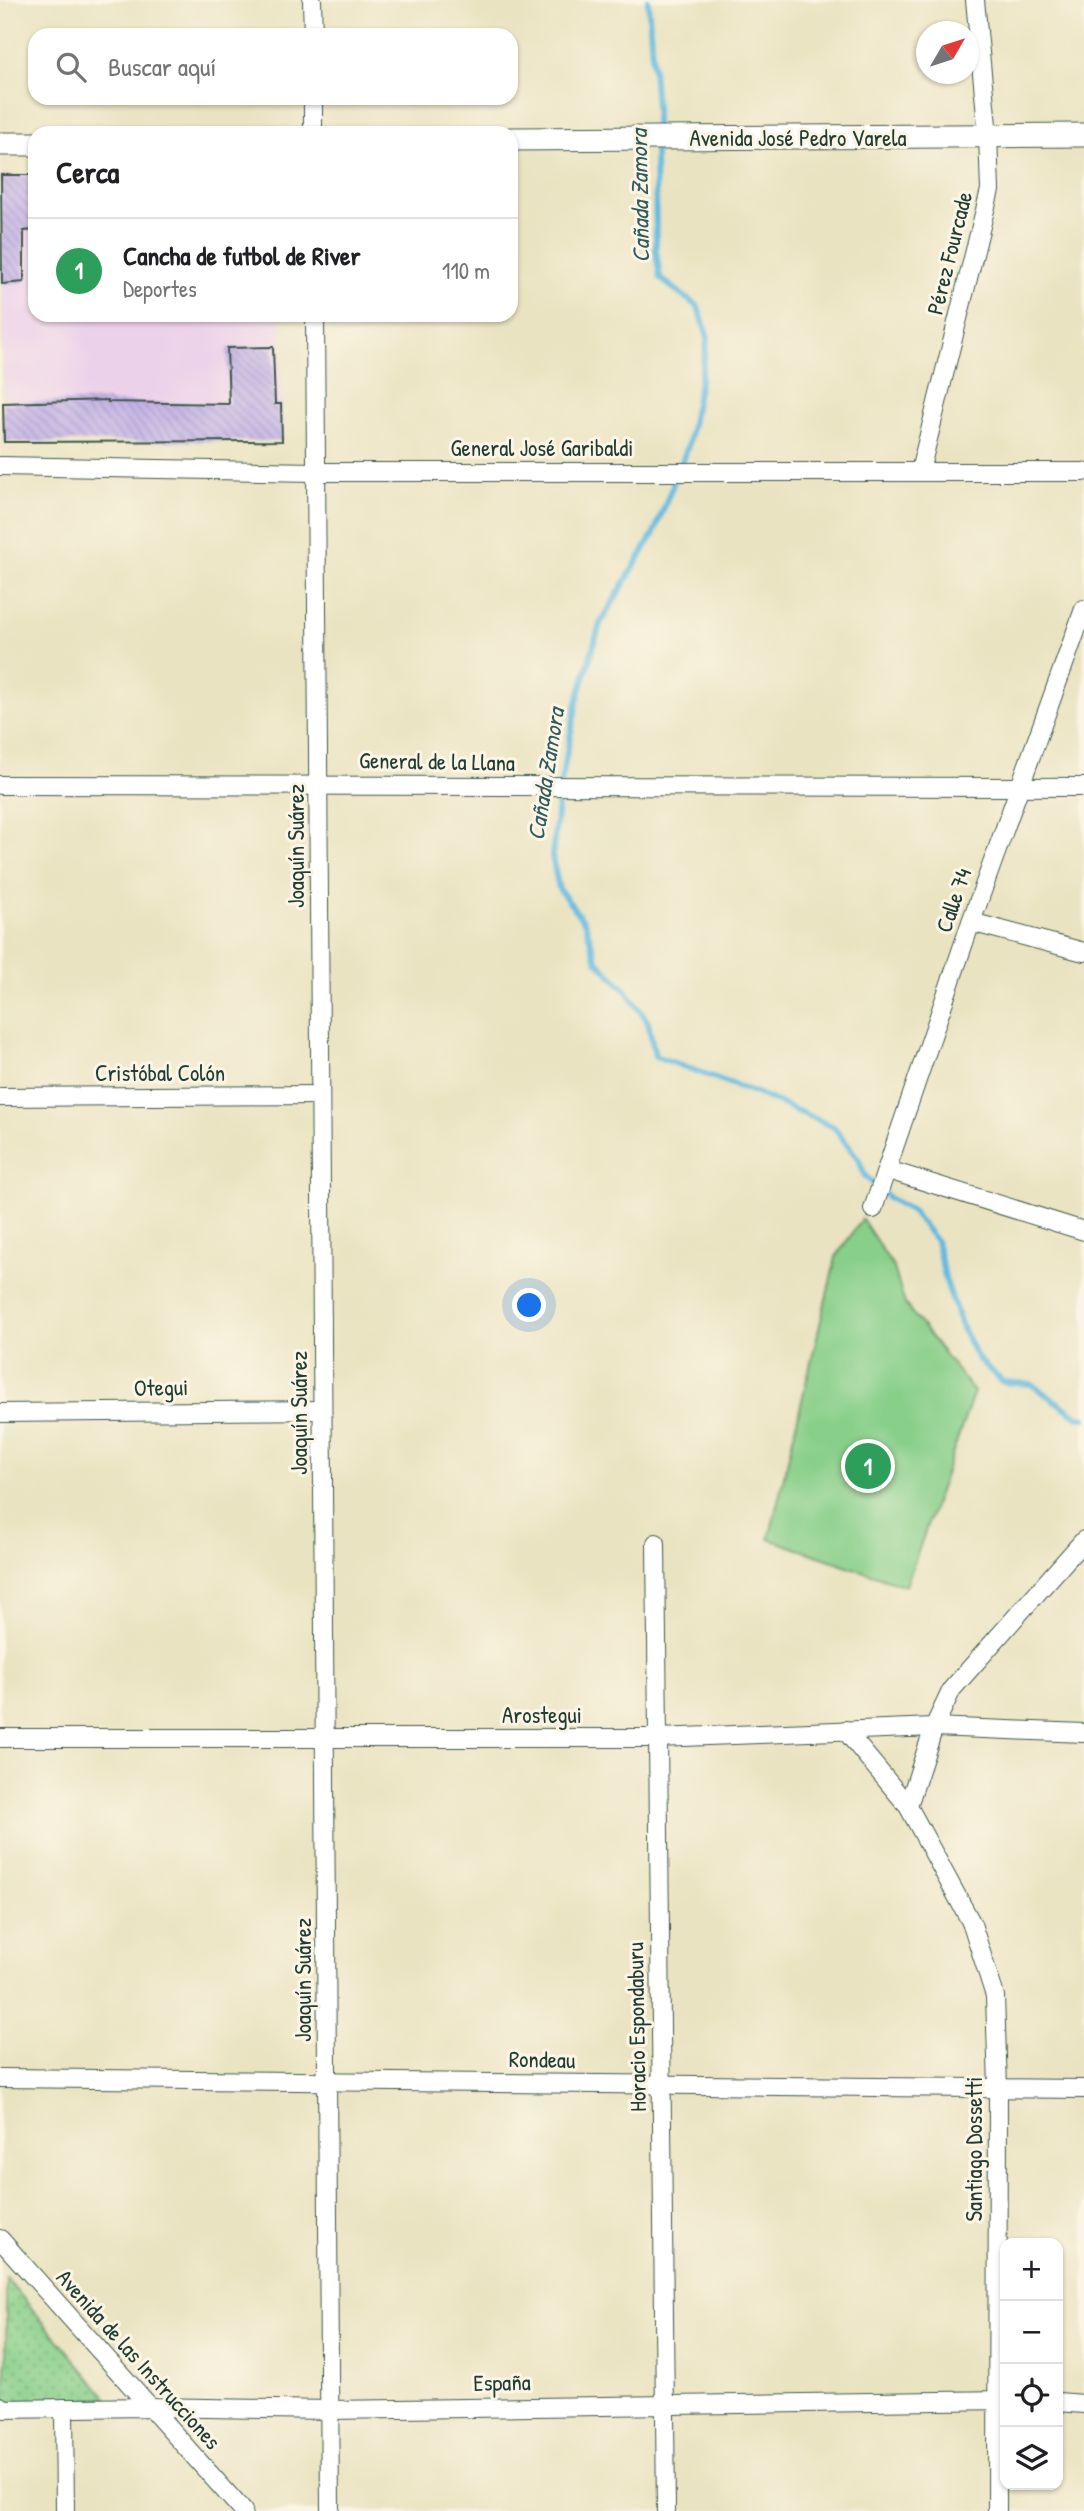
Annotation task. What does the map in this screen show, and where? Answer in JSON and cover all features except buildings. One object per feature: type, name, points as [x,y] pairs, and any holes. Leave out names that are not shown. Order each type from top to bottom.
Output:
[{"type":"street","points":[[312,0],[313,28]]},
{"type":"street","name":"Pérez Fourcade","points":[[920,471],[990,190],[988,136],[975,0]]},
{"type":"street","points":[[313,105],[313,126]]},
{"type":"street","name":"Avenida José Pedro Varela","points":[[518,139],[1084,135]]},
{"type":"street","points":[[0,144],[28,144]]},
{"type":"street","name":"Joaquín Suárez","points":[[315,322],[330,2511]]},
{"type":"street","name":"General José Garibaldi","points":[[0,466],[316,471],[1084,472]]},
{"type":"street","name":"Calle 74","points":[[875,1203],[971,922],[1084,609]]},
{"type":"street","name":"General de la Llana","points":[[0,785],[1084,787]]},
{"type":"street","points":[[971,922],[1084,952]]},
{"type":"street","name":"Cristóbal Colón","points":[[0,1097],[320,1095]]},
{"type":"street","points":[[886,1175],[1084,1231]]},
{"type":"street","name":"Otegui","points":[[0,1413],[322,1410]]},
{"type":"street","points":[[908,1807],[934,1727],[952,1689],[1084,1540]]},
{"type":"street","name":"Horacio Espondaburu","points":[[656,1544],[666,2511]]},
{"type":"street","name":"Arostegui","points":[[0,1738],[658,1738],[934,1727],[1084,1732]]},
{"type":"street","name":"Santiago Dossetti","points":[[845,1730],[908,1807],[972,1924],[995,1997],[1002,2364]]},
{"type":"street","name":"Rondeau","points":[[0,2078],[1084,2089]]},
{"type":"street","name":"Avenida de las Instrucciones","points":[[0,2239],[243,2511]]},
{"type":"street","name":"España","points":[[0,2407],[329,2410],[1000,2400]]},
{"type":"street","points":[[1063,2402],[1084,2404]]},
{"type":"street","points":[[64,2408],[65,2511]]},
{"type":"street","name":"Santiago Dossetti","points":[[997,2511],[1001,2427]]},
{"type":"shaded area","points":[[1,175],[28,175],[28,322],[281,322],[282,441],[4,442]]},
{"type":"green space","points":[[862,1219],[894,1268],[905,1304],[974,1392],[906,1586],[769,1539],[836,1257]]},
{"type":"green space","points":[[6,2278],[108,2399],[6,2402]]},
{"type":"waterway","name":"Cañada Zamora","points":[[648,0],[656,132]]},
{"type":"waterway","name":"Cañada Zamora","points":[[655,143],[656,251],[660,278],[698,307],[708,337],[688,446],[654,533],[600,624],[577,702],[560,787],[552,856],[559,889],[585,923],[597,961],[625,989],[648,1022],[655,1056],[754,1092],[834,1127],[859,1160],[865,1176],[889,1198],[912,1211],[936,1241],[962,1328],[978,1359],[1003,1382],[1031,1384],[1084,1418]]},
{"type":"place","name":"Cancha de futbol de River","points":[[868,1466]]}]
